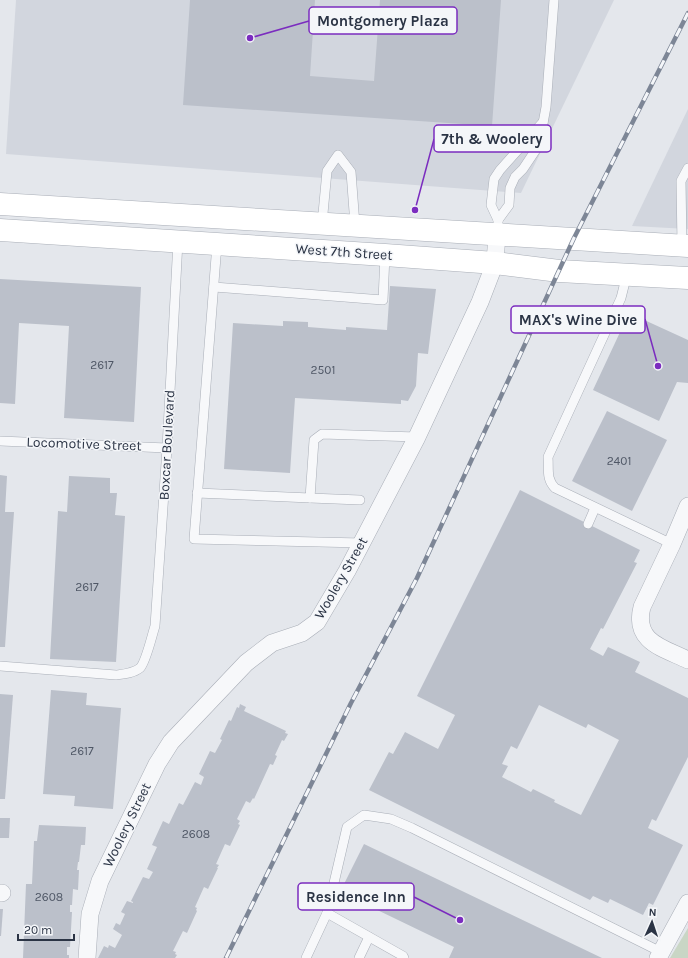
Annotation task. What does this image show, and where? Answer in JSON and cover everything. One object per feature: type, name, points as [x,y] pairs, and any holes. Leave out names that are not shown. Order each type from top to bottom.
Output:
[{"type":"main road","name":"West 7th Street","points":[[0,204],[355,226],[498,227],[685,245]]},
{"type":"main road","name":"West 7th Street","points":[[0,230],[385,254],[495,263],[559,271],[688,278]]},
{"type":"street","name":"Woolery Street","points":[[87,958],[90,914],[100,881],[157,764],[171,742],[246,663],[272,643],[302,633],[316,622],[347,571],[417,437],[480,302],[495,263],[498,227]]},
{"type":"street","points":[[688,506],[642,607],[639,617],[640,627],[645,636],[652,643],[688,660]]},
{"type":"street","points":[[659,955],[688,903]]},
{"type":"lane","points":[[498,227],[508,205],[510,188],[515,177],[539,145],[546,107],[554,0]]},
{"type":"lane","points":[[498,227],[491,205],[494,180],[500,170],[543,122]]},
{"type":"lane","points":[[322,224],[327,171],[338,155],[352,172],[355,226]]},
{"type":"lane","points":[[685,245],[682,181],[688,168]]},
{"type":"lane","name":"Boxcar Boulevard","points":[[0,666],[116,675],[131,672],[141,667],[155,626],[167,448],[178,241]]},
{"type":"lane","points":[[217,244],[194,539],[362,543]]},
{"type":"lane","points":[[214,287],[383,300],[385,254]]},
{"type":"lane","points":[[627,274],[621,298],[548,456],[548,473],[551,484],[555,488],[672,544]]},
{"type":"lane","points":[[310,498],[314,440],[322,434],[417,437]]},
{"type":"lane","name":"Locomotive Street","points":[[0,441],[167,448]]},
{"type":"lane","points":[[198,493],[360,500]]},
{"type":"lane","points":[[588,524],[595,508]]},
{"type":"lane","points":[[306,958],[327,913],[347,827],[364,816],[391,819],[412,828],[659,955]]},
{"type":"lane","points":[[327,913],[403,956],[404,958]]},
{"type":"lane","points":[[359,958],[369,937]]},
{"type":"shaded area","points":[[16,0],[614,0],[521,193],[6,154]]},
{"type":"shaded area","points":[[688,109],[688,229],[632,226]]},
{"type":"green space","points":[[688,928],[688,958],[670,958]]},
{"type":"building","points":[[190,0],[315,0],[310,76],[374,81],[380,0],[501,0],[492,126],[183,105]]},
{"type":"building","points":[[0,279],[141,287],[134,422],[64,418],[69,326],[19,323],[15,404],[0,403]]},
{"type":"building","points":[[390,286],[436,289],[428,354],[418,353],[416,386],[408,401],[401,400],[401,404],[295,398],[290,473],[224,469],[233,323],[283,326],[283,321],[308,322],[308,327],[346,330],[346,327],[387,330]]},
{"type":"building","points":[[629,313],[688,340],[688,383],[677,382],[659,421],[593,390]]},
{"type":"building","points":[[607,411],[667,440],[632,511],[572,481]]},
{"type":"building","points":[[0,475],[7,476],[5,512],[14,512],[5,647],[0,647]]},
{"type":"building","points":[[69,476],[110,478],[110,493],[117,493],[115,515],[125,516],[116,662],[50,659],[58,511],[67,512]]},
{"type":"building","points":[[520,490],[640,550],[634,562],[637,563],[603,629],[601,628],[590,649],[603,656],[608,647],[640,662],[635,672],[688,698],[688,757],[656,821],[652,819],[648,828],[683,845],[653,905],[649,903],[643,915],[610,899],[608,903],[593,896],[590,900],[369,790],[389,752],[393,754],[405,732],[438,749],[455,715],[417,696]],"holes":[[[539,705],[586,728],[588,724],[619,740],[581,815],[554,802],[555,800],[533,789],[531,792],[502,777],[508,766],[502,764],[511,746],[517,749]]]},
{"type":"building","points":[[51,690],[87,693],[86,705],[121,708],[113,809],[74,806],[75,796],[43,794]]},
{"type":"building","points":[[0,694],[13,695],[5,799],[0,799]]},
{"type":"building","points":[[240,704],[246,707],[244,711],[286,731],[285,733],[288,734],[284,741],[282,740],[275,755],[277,756],[273,765],[270,764],[254,799],[253,798],[250,803],[246,801],[237,819],[240,821],[238,824],[240,825],[230,846],[225,844],[216,864],[219,865],[218,868],[208,889],[204,887],[195,907],[197,908],[197,911],[187,933],[183,931],[173,951],[176,952],[175,954],[177,955],[175,958],[98,958],[104,946],[108,948],[109,945],[115,948],[122,935],[113,929],[116,923],[120,925],[125,914],[121,912],[127,901],[133,903],[131,901],[143,877],[149,879],[153,872],[147,869],[157,847],[152,845],[163,821],[169,824],[179,803],[183,805],[195,782],[201,785],[204,777],[199,774],[210,751],[215,753],[222,740],[220,739],[229,720],[231,721],[237,707],[239,708]]},
{"type":"building","points":[[0,818],[10,818],[9,838],[0,838]]},
{"type":"building","points":[[39,825],[86,827],[85,845],[81,845],[78,862],[78,890],[73,889],[72,905],[70,905],[70,912],[72,912],[70,947],[67,947],[67,955],[69,955],[69,958],[23,958],[26,884],[32,884],[34,841],[37,841]]},
{"type":"building","points":[[364,844],[602,958],[449,958],[454,947],[340,892]]},
{"type":"building","points":[[0,909],[3,909],[1,936],[0,936]]},
{"type":"railway","points":[[226,958],[351,703],[417,578],[574,238],[688,13]]},
{"type":"place","name":"Montgomery Plaza","points":[[250,38]]},
{"type":"place","name":"7th & Woolery","points":[[415,210]]},
{"type":"place","name":"MAX's Wine Dive","points":[[658,366]]},
{"type":"place","name":"Residence Inn","points":[[460,920]]}]
